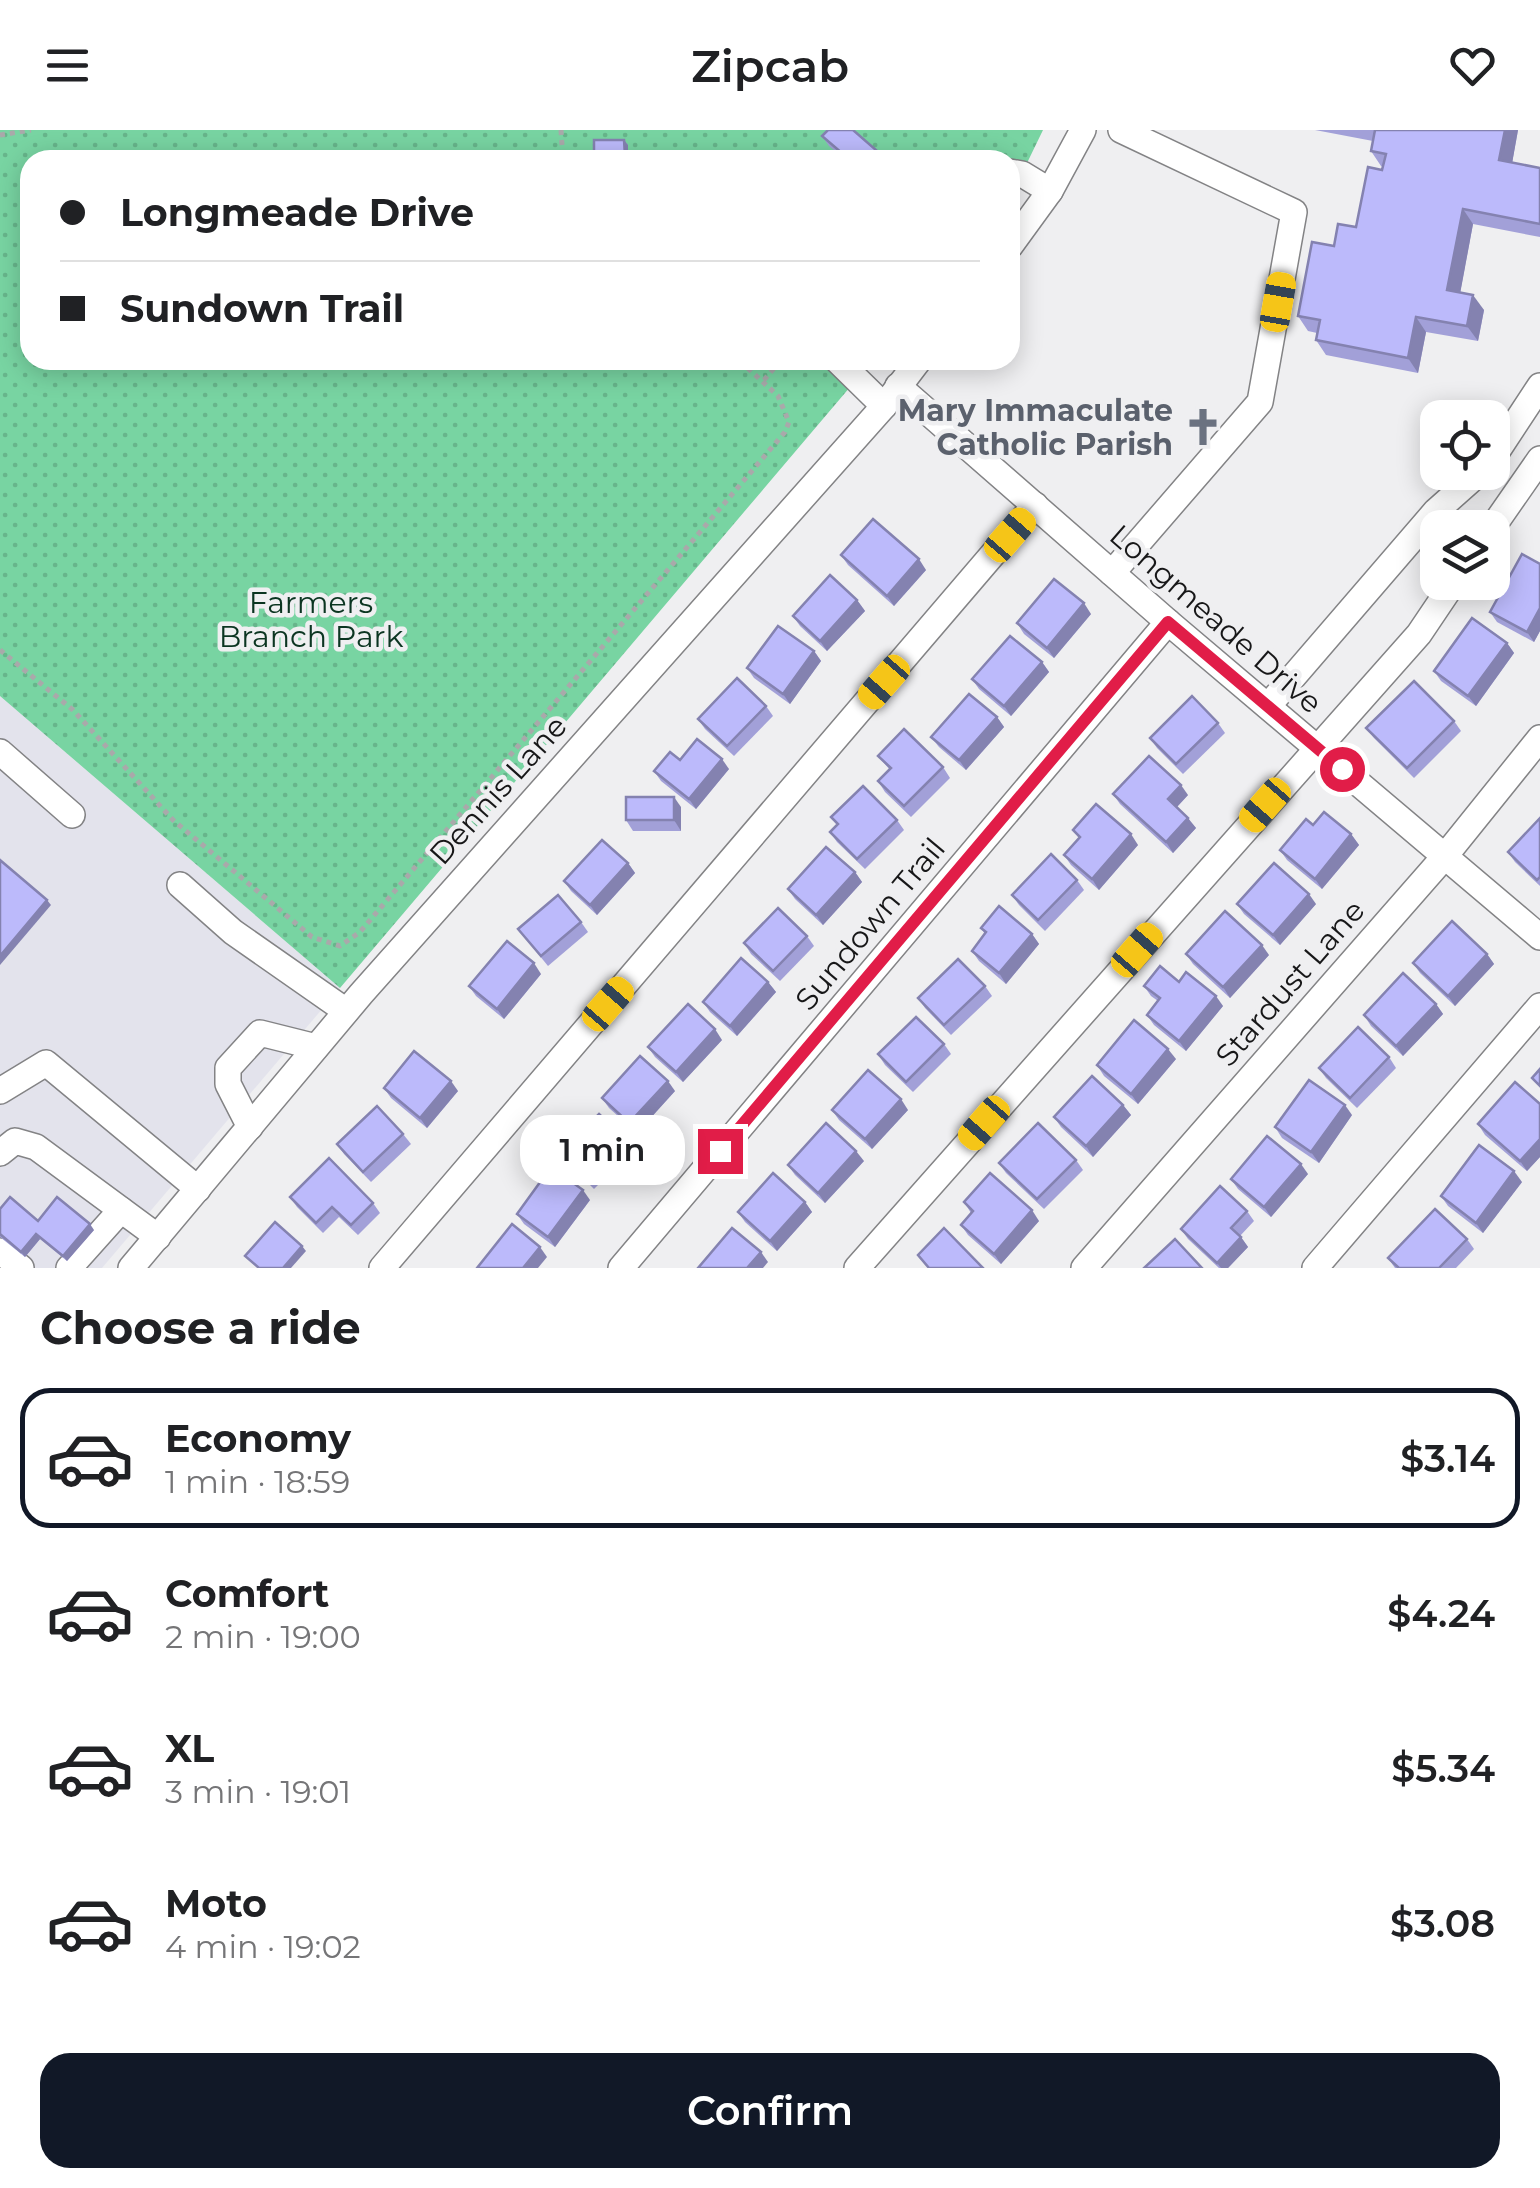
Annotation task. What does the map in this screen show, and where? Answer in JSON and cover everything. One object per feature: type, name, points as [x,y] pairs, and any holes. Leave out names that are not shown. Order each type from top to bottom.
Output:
[{"type":"street","points":[[1020,232],[1050,191],[1083,130]]},
{"type":"street","points":[[1112,573],[1260,402],[1294,212],[1121,130]]},
{"type":"street","points":[[1020,174],[1050,191]]},
{"type":"street","name":"Longmeade Drive","points":[[851,370],[1035,506],[1540,937]]},
{"type":"street","name":"Dennis Lane","points":[[131,1268],[346,1011],[911,370]]},
{"type":"street","points":[[1510,432],[1540,386]]},
{"type":"street","points":[[1505,510],[1540,459]]},
{"type":"street","points":[[1268,706],[1436,512],[1460,490]]},
{"type":"street","points":[[382,1268],[1035,506]]},
{"type":"street","points":[[857,1268],[1419,634],[1442,600]]},
{"type":"street","name":"Sundown Trail","points":[[621,1268],[1168,622]]},
{"type":"street","name":"Stardust Lane","points":[[1084,1268],[1445,856],[1540,738]]},
{"type":"street","points":[[0,752],[72,814]]},
{"type":"street","points":[[180,885],[233,932],[346,1011]]},
{"type":"street","points":[[1316,1268],[1540,1006]]},
{"type":"street","points":[[250,1126],[228,1084],[228,1068],[260,1033],[316,1047]]},
{"type":"street","points":[[0,1091],[46,1063],[198,1189]]},
{"type":"street","points":[[0,1153],[15,1141],[36,1147],[158,1237]]},
{"type":"street","points":[[70,1268],[122,1210]]},
{"type":"street","points":[[0,1250],[21,1268]]},
{"type":"path","points":[[0,135],[30,130]]},
{"type":"path","points":[[0,650],[73,710],[173,820],[312,938],[340,946],[360,932],[784,432],[787,414],[764,380],[752,370]]},
{"type":"path","points":[[764,380],[772,370]]},
{"type":"shaded area","points":[[0,696],[340,988],[102,1268],[5,1268],[0,1264]]},
{"type":"green space","name":"Farmers Branch Park","points":[[0,130],[1043,130],[1020,177],[1020,150],[20,150],[20,370],[865,370],[340,988],[0,696]]},
{"type":"building","points":[[828,130],[853,130],[876,150],[838,150],[822,136]]},
{"type":"building","points":[[1375,130],[1505,130],[1499,160],[1540,168],[1540,224],[1463,209],[1447,290],[1473,295],[1467,326],[1416,317],[1408,358],[1316,340],[1320,320],[1298,316],[1312,242],[1334,246],[1338,224],[1356,227],[1368,167],[1382,170],[1386,154],[1371,151]]},
{"type":"building","points":[[594,140],[624,140],[625,150],[594,150]]},
{"type":"building","points":[[873,519],[919,559],[887,596],[841,555]]},
{"type":"building","points":[[1522,554],[1540,564],[1540,608],[1527,632],[1490,612],[1497,600],[1510,600],[1510,576]]},
{"type":"building","points":[[830,575],[857,600],[820,641],[793,616]]},
{"type":"building","points":[[1054,579],[1084,603],[1047,648],[1017,623]]},
{"type":"building","points":[[1472,618],[1507,643],[1468,696],[1434,671]]},
{"type":"building","points":[[778,626],[814,651],[783,694],[747,668]]},
{"type":"building","points":[[1010,636],[1042,662],[1004,706],[972,679]]},
{"type":"building","points":[[737,678],[766,706],[727,746],[698,719]]},
{"type":"building","points":[[1414,681],[1454,721],[1407,768],[1366,728]]},
{"type":"building","points":[[969,694],[997,717],[959,760],[931,737]]},
{"type":"building","points":[[1192,696],[1218,723],[1176,764],[1150,738]]},
{"type":"building","points":[[904,729],[943,767],[904,806],[878,781],[891,768],[878,756]]},
{"type":"building","points":[[697,739],[722,759],[689,799],[654,771],[670,752],[680,760]]},
{"type":"building","points":[[1149,756],[1181,785],[1168,799],[1188,818],[1166,842],[1113,794]]},
{"type":"building","points":[[863,786],[897,820],[857,859],[830,832],[838,824],[831,817]]},
{"type":"building","points":[[626,797],[674,797],[674,820],[626,820]]},
{"type":"building","points":[[1096,804],[1131,834],[1092,879],[1064,855],[1080,837],[1073,830]]},
{"type":"building","points":[[1324,812],[1351,834],[1315,879],[1280,850],[1306,819],[1313,825]]},
{"type":"building","points":[[1540,818],[1540,877],[1537,880],[1508,852]]},
{"type":"building","points":[[602,840],[628,863],[590,905],[564,881]]},
{"type":"building","points":[[826,847],[855,872],[816,915],[788,889]]},
{"type":"building","points":[[1051,854],[1077,880],[1038,920],[1012,895]]},
{"type":"building","points":[[0,860],[47,900],[0,956]]},
{"type":"building","points":[[1274,863],[1309,894],[1273,935],[1237,904]]},
{"type":"building","points":[[558,895],[581,922],[541,956],[518,929]]},
{"type":"building","points":[[999,906],[1032,934],[999,973],[972,951],[986,932],[981,928]]},
{"type":"building","points":[[778,908],[807,936],[773,971],[744,943]]},
{"type":"building","points":[[1225,911],[1262,945],[1223,987],[1186,954]]},
{"type":"building","points":[[1452,921],[1487,954],[1448,996],[1413,963]]},
{"type":"building","points":[[507,941],[534,963],[497,1009],[469,986]]},
{"type":"building","points":[[741,958],[768,982],[730,1026],[703,1002]]},
{"type":"building","points":[[958,959],[985,986],[944,1025],[918,998]]},
{"type":"building","points":[[1160,966],[1179,982],[1186,972],[1216,996],[1179,1041],[1147,1015],[1160,998],[1144,986]]},
{"type":"building","points":[[1403,973],[1436,1004],[1396,1046],[1364,1015]]},
{"type":"building","points":[[688,1004],[715,1029],[676,1072],[648,1047]]},
{"type":"building","points":[[916,1017],[944,1044],[906,1082],[878,1054]]},
{"type":"building","points":[[1134,1020],[1168,1049],[1131,1094],[1097,1065]]},
{"type":"building","points":[[1358,1027],[1389,1057],[1350,1098],[1319,1068]]},
{"type":"building","points":[[414,1051],[451,1081],[420,1118],[384,1088]]},
{"type":"building","points":[[640,1056],[668,1081],[629,1123],[602,1098]]},
{"type":"building","points":[[1540,1069],[1540,1086],[1532,1078]]},
{"type":"building","points":[[868,1070],[901,1099],[865,1139],[832,1110]]},
{"type":"building","points":[[1092,1076],[1123,1105],[1086,1146],[1054,1117]]},
{"type":"building","points":[[1309,1080],[1345,1105],[1311,1152],[1275,1127]]},
{"type":"building","points":[[1515,1082],[1540,1104],[1540,1139],[1520,1161],[1478,1124]]},
{"type":"building","points":[[377,1106],[403,1134],[363,1172],[337,1144]]},
{"type":"building","points":[[599,1114],[626,1140],[587,1179],[561,1152]]},
{"type":"building","points":[[826,1123],[856,1151],[818,1193],[788,1165]]},
{"type":"building","points":[[1038,1123],[1076,1160],[1037,1199],[999,1163]]},
{"type":"building","points":[[1267,1136],[1301,1164],[1264,1207],[1231,1179]]},
{"type":"building","points":[[1479,1145],[1514,1171],[1476,1223],[1441,1196]]},
{"type":"building","points":[[329,1158],[373,1203],[351,1225],[332,1207],[316,1223],[290,1197]]},
{"type":"building","points":[[551,1167],[583,1190],[548,1237],[517,1214]]},
{"type":"building","points":[[773,1173],[805,1202],[770,1241],[738,1212]]},
{"type":"building","points":[[990,1173],[1032,1210],[994,1254],[961,1225],[973,1211],[964,1202]]},
{"type":"building","points":[[1220,1186],[1247,1211],[1231,1228],[1241,1237],[1217,1263],[1181,1229]]},
{"type":"building","points":[[10,1197],[38,1221],[57,1197],[90,1224],[63,1256],[36,1234],[21,1252],[0,1234],[0,1209]]},
{"type":"building","points":[[1435,1209],[1467,1239],[1439,1268],[1399,1268],[1388,1258]]},
{"type":"building","points":[[275,1222],[302,1246],[283,1268],[259,1268],[245,1256]]},
{"type":"building","points":[[512,1224],[540,1247],[523,1268],[477,1268]]},
{"type":"building","points":[[732,1228],[761,1252],[747,1268],[698,1268]]},
{"type":"building","points":[[944,1228],[983,1268],[929,1268],[918,1255]]},
{"type":"building","points":[[1175,1239],[1202,1268],[1144,1268]]},
{"type":"place","name":"Mary Immaculate Catholic Parish","points":[[1203,427]]},
{"type":"route","points":[[720,1151],[1168,622],[1342,769]]}]
